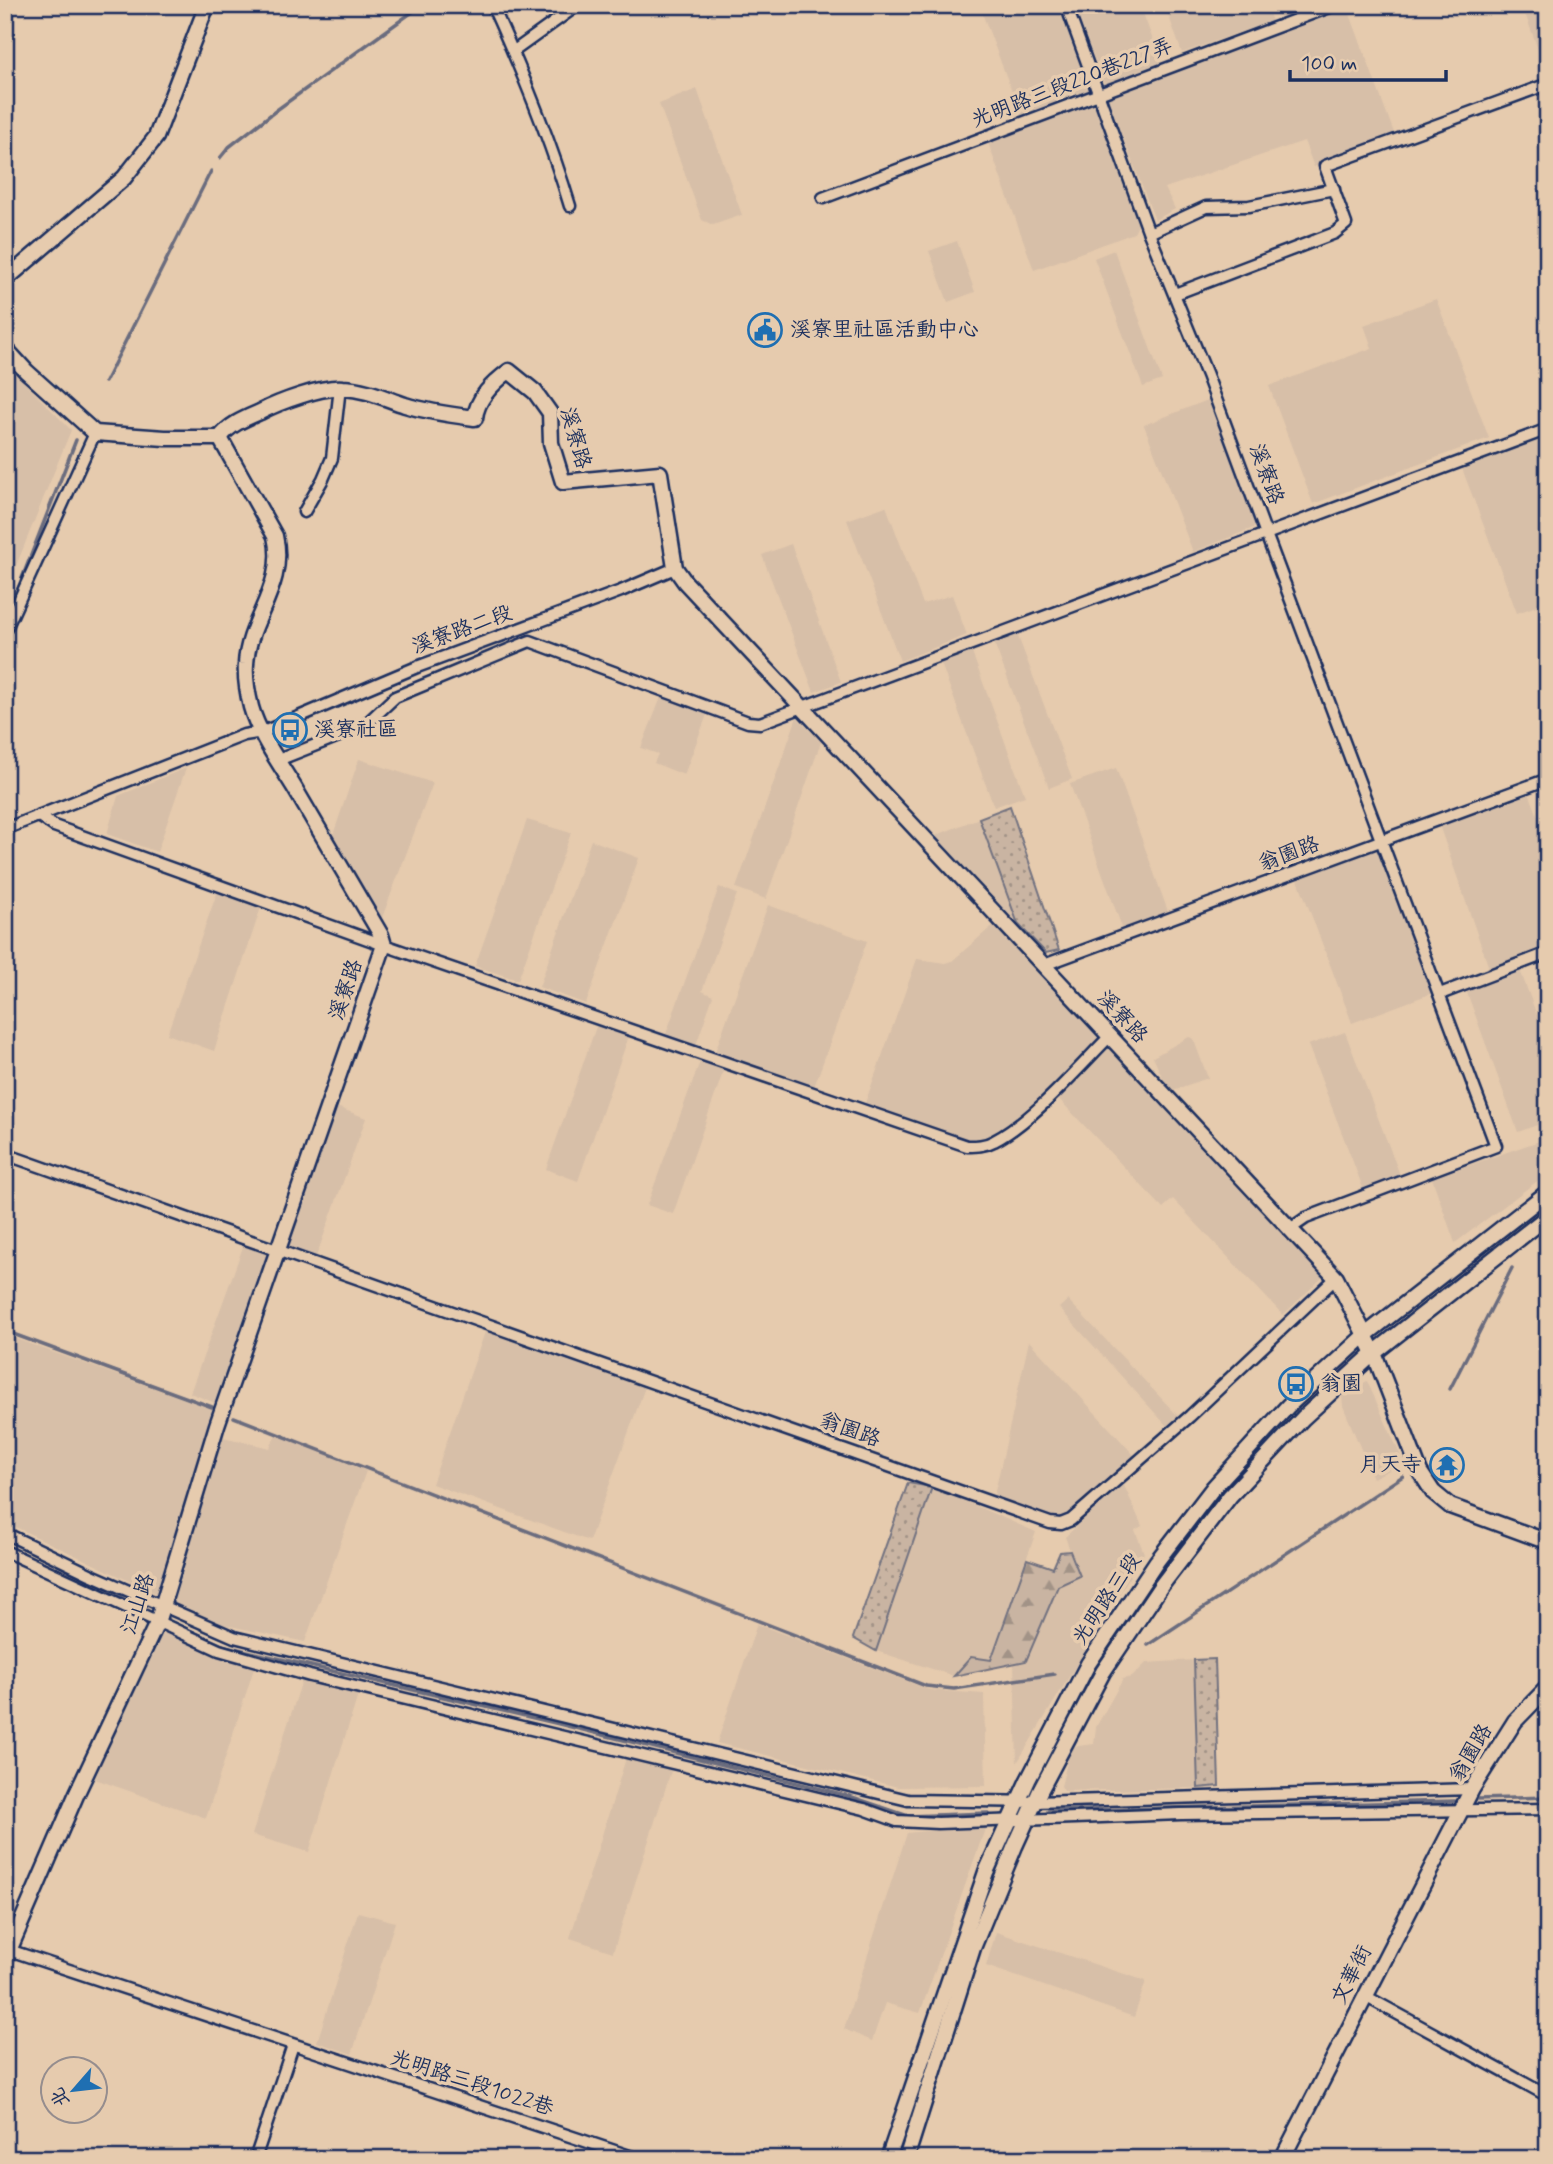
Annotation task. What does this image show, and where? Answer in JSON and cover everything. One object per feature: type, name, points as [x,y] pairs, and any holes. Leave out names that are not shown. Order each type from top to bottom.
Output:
[{"type":"street","points":[[5,280],[124,178],[156,137],[207,5]]},
{"type":"street","points":[[492,5],[550,140],[570,205]]},
{"type":"street","points":[[514,51],[578,5]]},
{"type":"street","name":"溪寮路","points":[[278,760],[364,726],[395,697],[530,641],[748,722],[760,723],[1266,534],[1175,294],[1149,233],[1066,5]]},
{"type":"street","name":"光明路三段220巷227弄","points":[[823,198],[1335,5]]},
{"type":"street","points":[[1175,294],[1335,233],[1346,224],[1325,166],[1548,84]]},
{"type":"street","points":[[1149,233],[1206,207],[1249,206],[1334,189]]},
{"type":"street","points":[[5,348],[26,371],[95,433],[165,438],[220,438]]},
{"type":"street","name":"溪寮路","points":[[277,1249],[384,945],[381,935],[278,760],[252,708],[246,666],[249,643],[273,584],[278,546],[220,438],[224,431],[265,409],[312,393],[340,387],[370,391],[407,406],[428,411],[475,418],[476,405],[509,371],[535,392],[550,413],[551,443],[563,482],[660,473],[675,568],[685,582],[1336,1278],[1374,1353]]},
{"type":"street","points":[[304,512],[332,458],[340,387]]},
{"type":"street","points":[[1290,1228],[1306,1217],[1496,1146],[1266,534],[1548,429]]},
{"type":"street","points":[[5,631],[95,433]]},
{"type":"street","name":"溪寮路二段","points":[[5,829],[244,735],[263,732],[417,667],[621,591],[675,568]]},
{"type":"street","name":"翁園路","points":[[1044,965],[1548,779]]},
{"type":"street","points":[[38,816],[54,826],[384,945],[967,1146],[980,1146],[994,1141],[1016,1125],[1043,1103],[1111,1035]]},
{"type":"street","points":[[1440,994],[1548,953]]},
{"type":"street","points":[[5,1154],[277,1249]]},
{"type":"street","name":"光明路三段","points":[[888,2159],[986,1872],[1017,1802],[1088,1664],[1157,1561],[1213,1488],[1288,1406],[1364,1336],[1546,1196]]},
{"type":"street","name":"光明路三段","points":[[906,2159],[972,1948],[1035,1802],[1103,1672],[1161,1586],[1230,1496],[1303,1418],[1374,1353],[1548,1216]]},
{"type":"street","name":"翁園路","points":[[277,1249],[1050,1523],[1062,1524],[1071,1520],[1190,1416],[1336,1278]]},
{"type":"street","name":"江山路","points":[[7,1953],[77,1793],[157,1623],[217,1425],[277,1249]]},
{"type":"street","points":[[1374,1353],[1420,1472],[1433,1492],[1450,1506],[1548,1542]]},
{"type":"street","points":[[5,1533],[234,1637],[908,1800],[1035,1802],[1472,1789]]},
{"type":"street","points":[[5,1551],[219,1650],[310,1676],[850,1806],[897,1821],[938,1823],[1181,1814],[1462,1811]]},
{"type":"street","name":"翁園路","points":[[1548,1687],[1515,1721],[1472,1789],[1462,1811],[1548,1809]]},
{"type":"street","name":"文華街","points":[[1282,2159],[1406,1914],[1462,1811]]},
{"type":"street","name":"光明路三段1022巷","points":[[7,1953],[639,2159]]},
{"type":"street","points":[[1365,1996],[1548,2096]]},
{"type":"street","points":[[255,2159],[293,2045]]},
{"type":"shaded area","points":[[979,5],[1063,5],[1094,88],[1021,115]]},
{"type":"shaded area","points":[[1074,5],[1140,5],[1161,62],[1104,84]]},
{"type":"shaded area","points":[[1165,5],[1266,5],[1272,21],[1182,53]]},
{"type":"shaded area","points":[[1522,5],[1548,5],[1548,77]]},
{"type":"shaded area","points":[[1347,6],[1394,133],[1314,167],[1304,141],[1165,188],[1175,209],[1155,220],[1107,96]]},
{"type":"shaded area","points":[[697,89],[742,215],[713,225],[702,220],[659,104]]},
{"type":"shaded area","points":[[1091,102],[1104,108],[1142,217],[1134,233],[1034,270],[987,140]]},
{"type":"shaded area","points":[[957,241],[975,292],[948,302],[929,251]]},
{"type":"shaded area","points":[[1114,250],[1162,380],[1143,387],[1094,258]]},
{"type":"shaded area","points":[[1436,299],[1489,438],[1313,504],[1269,386],[1372,348],[1364,325]]},
{"type":"shaded area","points":[[5,363],[71,430],[5,593]]},
{"type":"shaded area","points":[[1213,398],[1258,526],[1193,552],[1144,425]]},
{"type":"shaded area","points":[[1548,434],[1548,602],[1517,613],[1461,466]]},
{"type":"shaded area","points":[[886,506],[923,604],[952,595],[967,635],[900,661],[847,520]]},
{"type":"shaded area","points":[[791,544],[841,682],[814,692],[762,555]]},
{"type":"shaded area","points":[[1016,631],[1072,779],[1049,788],[993,640]]},
{"type":"shaded area","points":[[971,650],[1025,796],[994,807],[940,661]]},
{"type":"shaded area","points":[[662,695],[708,712],[684,775],[654,763],[658,754],[641,748]]},
{"type":"shaded area","points":[[797,717],[821,742],[766,899],[736,888]]},
{"type":"shaded area","points":[[359,759],[433,783],[380,923],[332,838]]},
{"type":"shaded area","points":[[186,768],[157,852],[107,834],[118,796]]},
{"type":"shaded area","points":[[1116,768],[1170,917],[1124,933],[1070,784]]},
{"type":"shaded area","points":[[1528,790],[1548,843],[1548,945],[1489,968],[1438,822]]},
{"type":"shaded area","points":[[979,818],[1018,924],[937,842],[937,835]]},
{"type":"shaded area","points":[[527,820],[571,833],[518,980],[475,966]]},
{"type":"shaded area","points":[[591,840],[639,858],[586,1004],[539,987]]},
{"type":"shaded area","points":[[1380,846],[1435,992],[1352,1023],[1297,877]]},
{"type":"shaded area","points":[[719,887],[737,894],[702,991],[713,996],[696,1045],[666,1034]]},
{"type":"shaded area","points":[[218,890],[262,904],[214,1051],[167,1034]]},
{"type":"shaded area","points":[[768,905],[867,941],[814,1087],[715,1052]]},
{"type":"shaded area","points":[[997,922],[1101,1036],[1100,1044],[996,1139],[975,1145],[864,1106],[917,959],[945,963],[952,961]]},
{"type":"shaded area","points":[[1520,970],[1548,1045],[1548,1121],[1518,1132],[1466,990]]},
{"type":"shaded area","points":[[597,1024],[631,1030],[578,1181],[546,1169]]},
{"type":"shaded area","points":[[1345,1032],[1400,1175],[1363,1188],[1308,1045]]},
{"type":"shaded area","points":[[1189,1037],[1193,1038],[1208,1078],[1173,1090],[1164,1081],[1153,1057]]},
{"type":"shaded area","points":[[1112,1046],[1321,1271],[1322,1278],[1283,1315],[1173,1199],[1163,1208],[1056,1096]]},
{"type":"shaded area","points":[[702,1056],[726,1064],[673,1214],[647,1205]]},
{"type":"shaded area","points":[[334,1106],[366,1118],[316,1257],[283,1244]]},
{"type":"shaded area","points":[[1548,1138],[1548,1173],[1455,1243],[1432,1178]]},
{"type":"shaded area","points":[[244,1244],[271,1254],[218,1404],[190,1393]]},
{"type":"shaded area","points":[[1068,1300],[1178,1416],[1167,1426],[1059,1308]]},
{"type":"shaded area","points":[[486,1329],[645,1387],[589,1541],[432,1484]]},
{"type":"shaded area","points":[[5,1335],[215,1410],[159,1595],[5,1522]]},
{"type":"shaded area","points":[[1029,1341],[1134,1455],[1062,1520],[1057,1521],[994,1496]]},
{"type":"shaded area","points":[[1367,1381],[1404,1463],[1373,1478],[1343,1406],[1342,1396]]},
{"type":"shaded area","points":[[276,1434],[366,1471],[305,1642],[221,1624],[170,1602],[218,1436],[270,1448]]},
{"type":"shaded area","points":[[1123,1483],[1142,1526],[1135,1530],[1144,1553],[1017,1763],[1014,1663],[1026,1661],[1058,1586],[1080,1576],[1065,1537]]},
{"type":"shaded area","points":[[932,1487],[1036,1532],[990,1661],[971,1657],[954,1676],[876,1651]]},
{"type":"shaded area","points":[[757,1624],[930,1690],[984,1694],[986,1786],[898,1787],[717,1743]]},
{"type":"shaded area","points":[[175,1631],[256,1662],[206,1818],[95,1779],[149,1649],[159,1636]]},
{"type":"shaded area","points":[[1194,1660],[1198,1788],[1064,1791],[1061,1786],[1071,1747],[1094,1744],[1096,1727],[1123,1679],[1132,1677],[1146,1663]]},
{"type":"shaded area","points":[[304,1674],[359,1692],[309,1852],[252,1835]]},
{"type":"shaded area","points":[[627,1755],[672,1768],[613,1952],[570,1938]]},
{"type":"shaded area","points":[[977,1825],[985,1829],[920,2013],[885,2003],[872,2041],[844,2029],[907,1833]]},
{"type":"shaded area","points":[[358,1912],[395,1922],[352,2054],[317,2042]]},
{"type":"shaded area","points":[[996,1932],[1146,1981],[1134,2017],[986,1966]]},
{"type":"green space","points":[[1010,806],[1059,950],[1046,953],[1018,924],[979,818]]},
{"type":"green space","points":[[908,1483],[932,1487],[876,1651],[853,1638]]},
{"type":"green space","points":[[1070,1551],[1080,1576],[1058,1586],[1026,1661],[954,1676],[971,1657],[991,1660],[1027,1559],[1053,1568],[1060,1552]]},
{"type":"green space","points":[[1215,1659],[1219,1786],[1198,1788],[1194,1660]]},
{"type":"waterway","points":[[220,158],[229,147],[278,109],[422,5]]},
{"type":"waterway","points":[[105,382],[211,171]]},
{"type":"waterway","points":[[12,604],[76,440]]},
{"type":"waterway","points":[[1450,1389],[1512,1268]]},
{"type":"waterway","points":[[5,1331],[212,1407]]},
{"type":"waterway","points":[[234,1417],[926,1686],[954,1689],[1055,1674]]},
{"type":"waterway","points":[[1148,1645],[1403,1476]]},
{"type":"waterway","points":[[26,1548],[151,1613]]},
{"type":"waterway","points":[[169,1621],[225,1646],[555,1723],[849,1796],[908,1816],[988,1813]]},
{"type":"waterway","points":[[1477,1799],[1548,1797]]},
{"type":"waterway","points":[[1048,1811],[1455,1801]]},
{"type":"place","name":"溪寮里社區活動中心","points":[[765,330]]},
{"type":"place","name":"溪寮社區","points":[[290,730]]},
{"type":"place","name":"翁園","points":[[1296,1384]]},
{"type":"place","name":"月天寺","points":[[1447,1465]]}]
